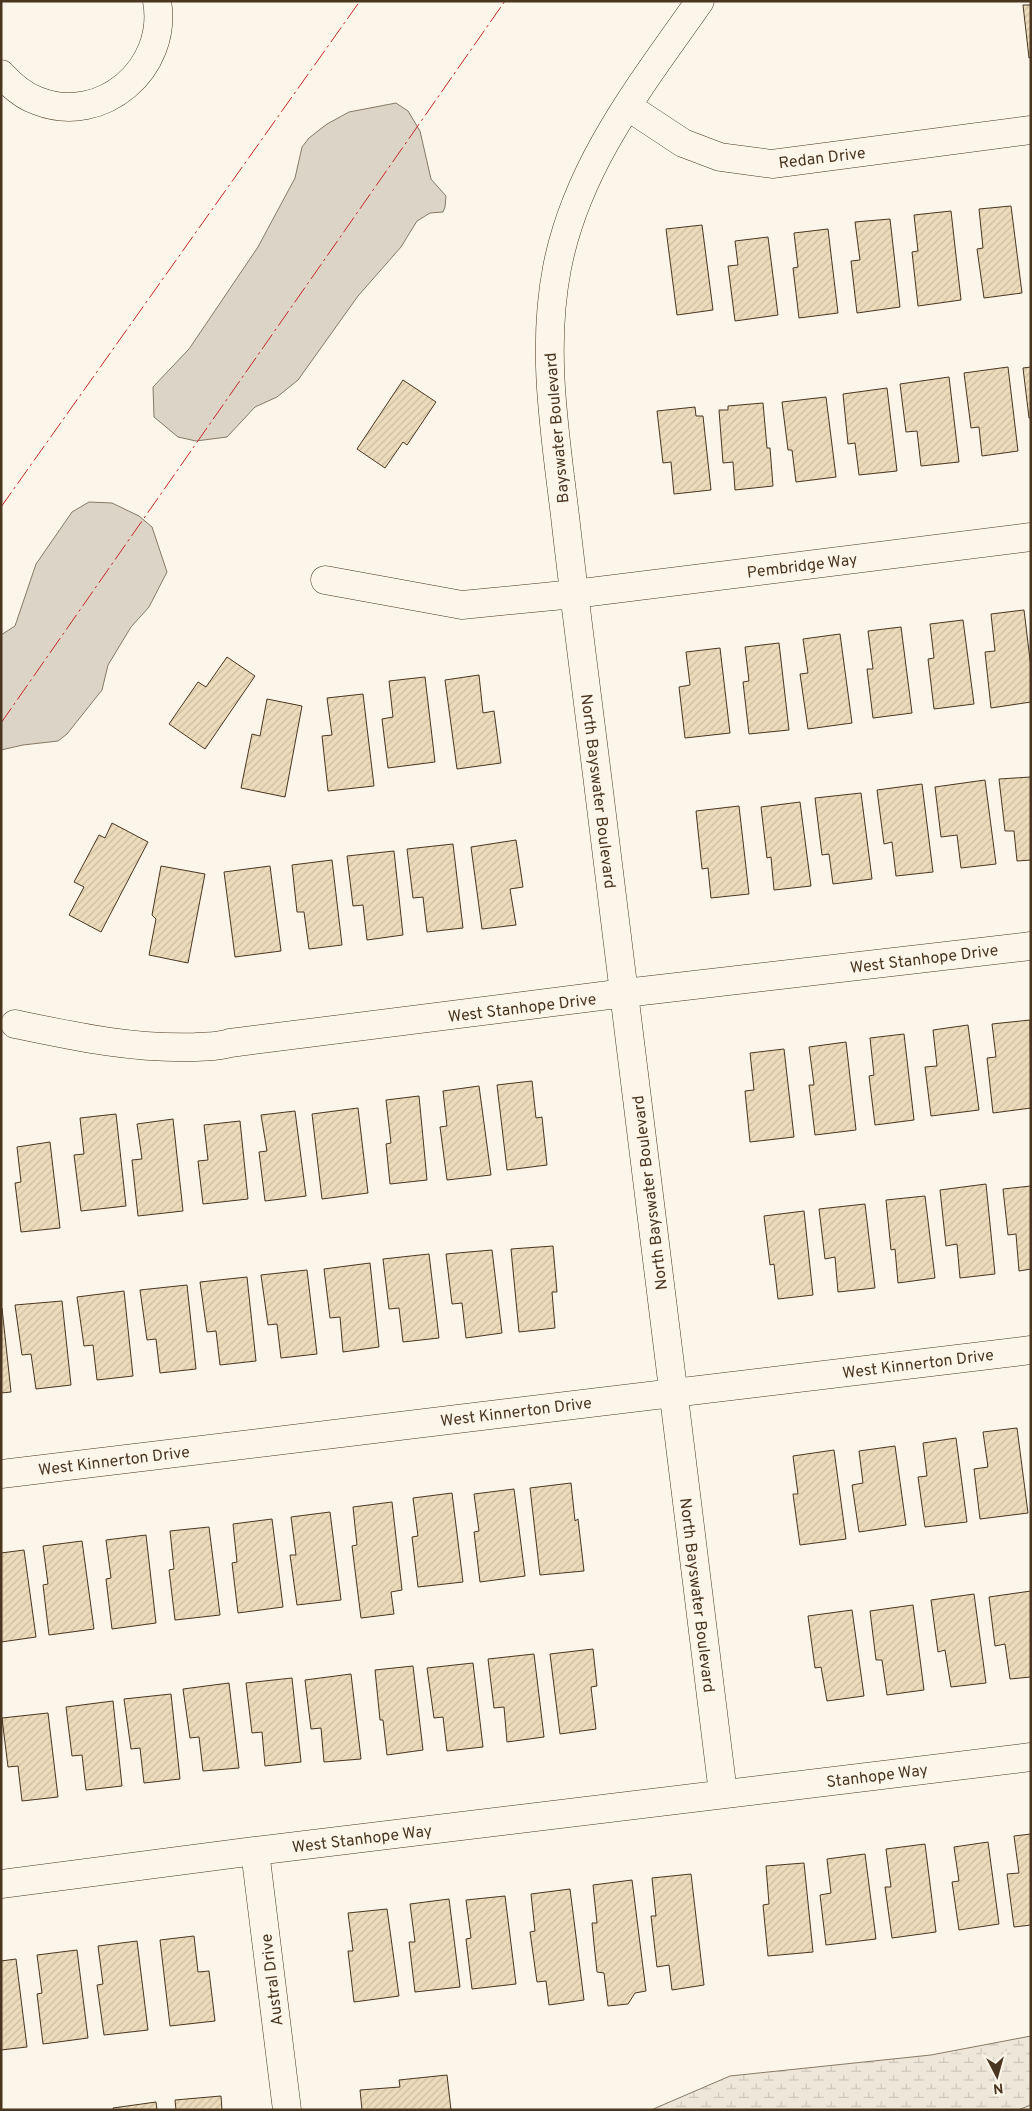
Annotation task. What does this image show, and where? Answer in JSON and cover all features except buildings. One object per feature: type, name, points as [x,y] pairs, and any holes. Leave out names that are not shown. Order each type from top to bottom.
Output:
[{"type":"street","points":[[1,74],[13,87],[38,101],[66,107],[96,103],[122,90],[143,70],[155,43],[159,15],[156,1]]},
{"type":"street","name":"Bayswater Boulevard","points":[[574,594],[551,408],[548,353],[557,266],[571,215],[591,167],[627,106],[700,1]]},
{"type":"street","name":"Redan Drive","points":[[627,106],[683,143],[720,157],[772,164],[1031,130]]},
{"type":"street","name":"Pembridge Way","points":[[325,580],[462,605],[574,594],[1031,537]]},
{"type":"street","name":"North Bayswater Boulevard","points":[[574,594],[723,1793]]},
{"type":"street","name":"West Stanhope Drive","points":[[15,1024],[99,1042],[140,1046],[214,1048],[230,1043],[625,993],[1031,946]]},
{"type":"street","name":"West Kinnerton Drive","points":[[1,1474],[1031,1350]]},
{"type":"street","name":"Stanhope Way","points":[[723,1793],[1031,1757]]},
{"type":"street","name":"West Stanhope Way","points":[[1,1884],[723,1793]]},
{"type":"street","name":"Austral Drive","points":[[256,1851],[287,2110]]},
{"type":"green space","points":[[1031,2036],[1031,2105],[1018,2110],[651,2110],[730,2076],[931,2055]]},
{"type":"shaded area","points":[[396,103],[408,111],[420,131],[431,179],[446,196],[443,212],[430,213],[417,221],[401,247],[358,296],[298,380],[277,397],[255,407],[227,437],[196,441],[178,437],[154,417],[153,387],[189,349],[258,247],[295,178],[302,147],[309,138],[327,124],[349,112]]},
{"type":"shaded area","points":[[89,502],[112,503],[139,516],[152,527],[167,572],[149,607],[131,627],[108,665],[102,690],[67,734],[58,741],[23,745],[1,750],[1,635],[15,626],[36,564],[72,512]]},
{"type":"power","points":[[1,507],[360,1]]},
{"type":"power","points":[[1,723],[505,1]]}]
